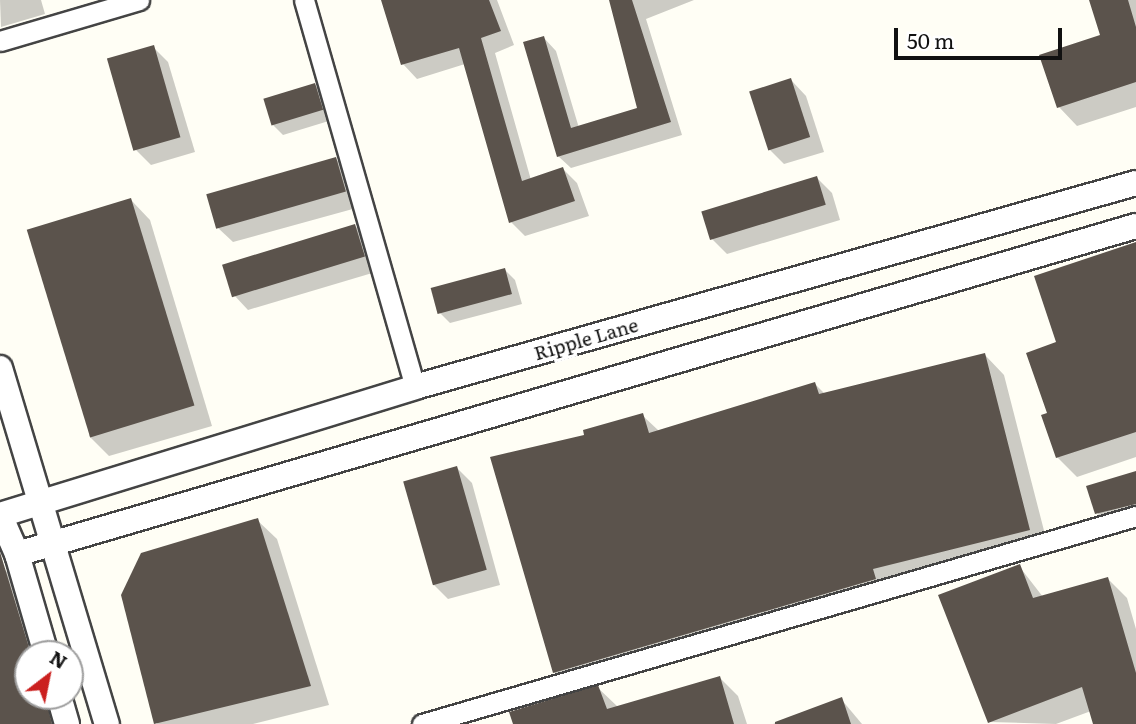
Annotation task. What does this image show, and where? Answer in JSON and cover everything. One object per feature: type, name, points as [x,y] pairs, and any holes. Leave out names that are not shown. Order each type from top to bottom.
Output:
[{"type":"street","points":[[0,41],[139,0]]},
{"type":"street","points":[[304,0],[415,387]]},
{"type":"street","name":"Ripple Lane","points":[[0,515],[38,501],[415,387],[1136,183]]},
{"type":"street","points":[[17,554],[56,545],[1136,226]]},
{"type":"street","points":[[0,368],[6,416],[56,545],[107,724]]},
{"type":"street","points":[[0,515],[17,554],[42,640]]},
{"type":"street","points":[[422,724],[1136,516]]},
{"type":"building","points":[[381,0],[489,0],[501,31],[481,38],[522,181],[563,167],[575,201],[509,223],[459,48],[401,65]]},
{"type":"building","points":[[609,0],[632,0],[671,122],[557,157],[523,42],[544,36],[571,128],[637,108]]},
{"type":"building","points":[[1089,0],[1128,0],[1136,27],[1136,82],[1057,108],[1039,55],[1100,35]]},
{"type":"building","points":[[154,45],[180,137],[133,151],[107,59]]},
{"type":"building","points":[[791,78],[810,137],[768,151],[749,92]]},
{"type":"building","points":[[315,83],[323,110],[272,126],[263,99]]},
{"type":"building","points":[[336,157],[346,192],[216,229],[206,194]]},
{"type":"building","points":[[817,176],[826,205],[710,240],[701,211]]},
{"type":"building","points":[[131,198],[194,406],[90,437],[27,230]]},
{"type":"building","points":[[355,224],[365,257],[232,297],[222,265]]},
{"type":"building","points":[[1136,242],[1136,432],[1056,458],[1041,415],[1047,413],[1026,353],[1056,342],[1034,276]]},
{"type":"building","points":[[505,268],[512,294],[438,314],[431,288]]},
{"type":"building","points":[[985,353],[1030,530],[873,569],[876,579],[553,673],[490,457],[584,435],[583,430],[643,413],[649,433],[815,382],[819,394]]},
{"type":"building","points":[[457,466],[487,570],[433,585],[403,481]]},
{"type":"building","points":[[1136,471],[1136,504],[1095,514],[1086,486]]},
{"type":"building","points":[[258,518],[311,686],[154,724],[121,595],[141,553]]},
{"type":"building","points":[[0,552],[27,640],[14,640],[14,710],[48,710],[52,724],[0,724]]},
{"type":"building","points":[[1020,564],[1033,598],[1108,577],[1136,673],[1136,724],[1093,724],[1082,687],[988,723],[938,595]]},
{"type":"building","points":[[720,676],[734,724],[513,724],[509,712],[598,685],[607,709]]},
{"type":"building","points":[[842,697],[851,724],[775,724],[775,722]]}]
